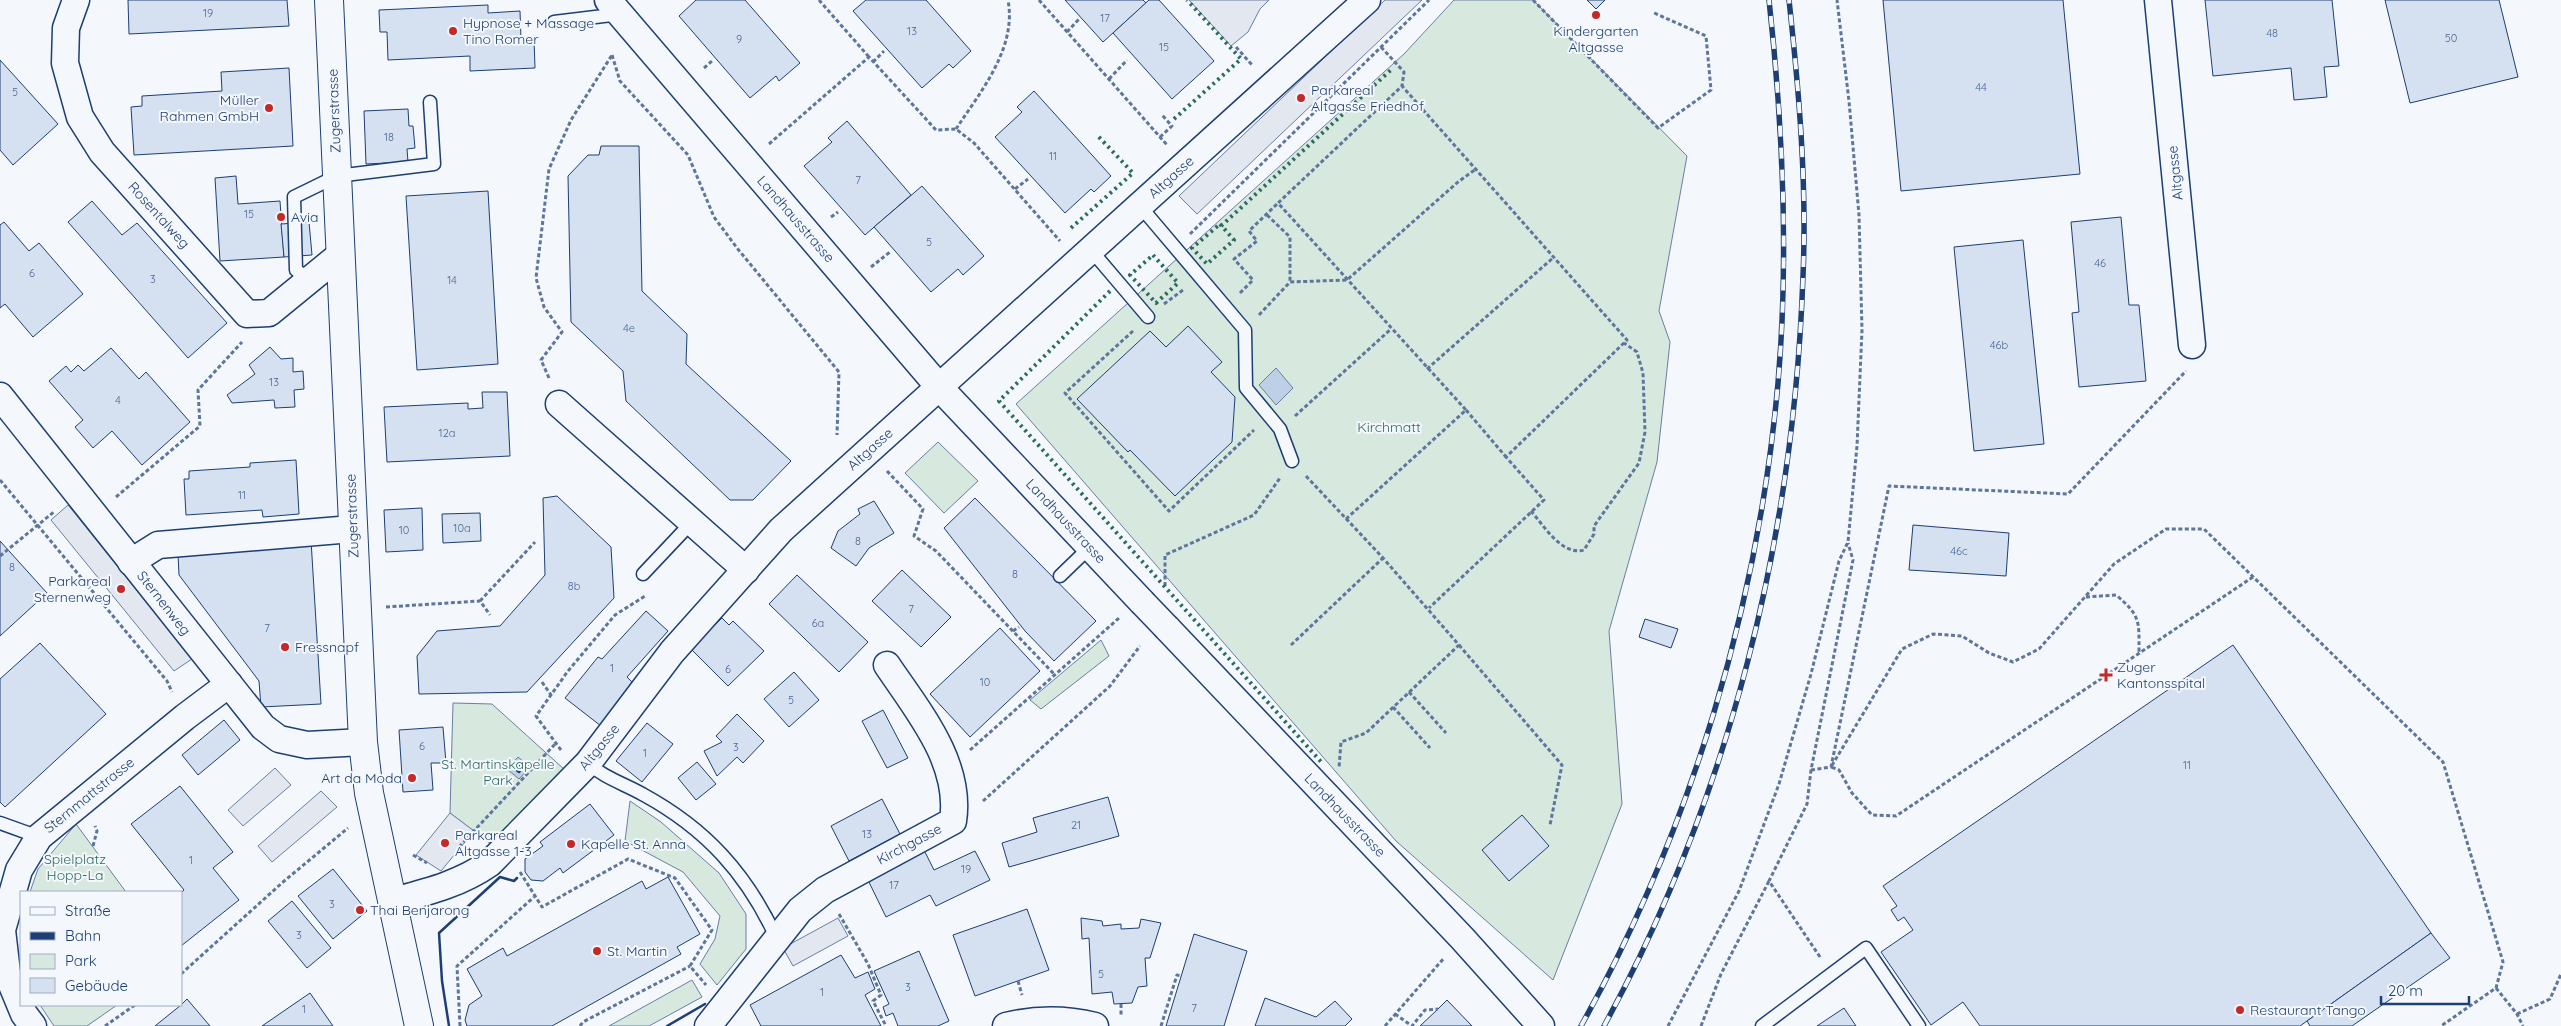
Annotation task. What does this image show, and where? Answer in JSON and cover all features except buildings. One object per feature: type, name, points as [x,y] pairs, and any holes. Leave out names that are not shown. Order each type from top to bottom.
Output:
[{"type":"street","name":"Rosentalweg","points":[[76,0],[66,28],[65,63],[80,117],[102,152],[247,314],[269,313]]},
{"type":"street","name":"Zugerstrasse","points":[[329,0],[363,742],[369,793],[419,1026]]},
{"type":"street","name":"Altgasse","points":[[392,900],[442,888],[471,876],[506,848],[583,768],[672,652],[781,530],[1367,0]]},
{"type":"street","name":"Altgasse","points":[[2158,0],[2192,345]]},
{"type":"street","name":"Landhausstrasse","points":[[624,11],[748,162],[940,388],[1090,547],[1149,598],[1167,628],[1462,938],[1541,1026]]},
{"type":"street","points":[[269,313],[340,256]]},
{"type":"street","name":"Sternenweg","points":[[0,396],[263,726],[279,739],[306,745],[363,742]]},
{"type":"street","points":[[559,404],[746,570]]},
{"type":"street","points":[[132,562],[158,545],[352,529]]},
{"type":"street","name":"Kirchgasse","points":[[715,1016],[776,937],[800,910],[825,890],[953,821],[956,802],[952,780],[930,727],[887,665]]},
{"type":"street","name":"Sternmattstrasse","points":[[20,1004],[7,973],[2,930],[19,870],[39,837],[185,717],[229,684]]},
{"type":"street","name":"Sternmattstrasse","points":[[21,1006],[33,1026]]},
{"type":"street","points":[[1006,1026],[1024,1022],[1076,1021],[1095,1026]]},
{"type":"lane","points":[[554,22],[624,11]]},
{"type":"lane","points":[[310,280],[296,270],[294,197],[337,176],[434,164],[430,102]]},
{"type":"lane","points":[[1140,206],[1245,330],[1246,388],[1280,429],[1292,461]]},
{"type":"lane","points":[[1091,250],[1148,317]]},
{"type":"lane","points":[[643,574],[692,522]]},
{"type":"lane","points":[[1060,576],[1090,547]]},
{"type":"lane","points":[[583,768],[597,771],[644,794],[686,820],[724,855],[759,904],[776,937]]},
{"type":"lane","points":[[0,823],[39,837]]},
{"type":"lane","points":[[1762,1026],[1866,948],[1919,1026]]},
{"type":"path","points":[[819,0],[936,130],[956,129],[974,143],[1065,247]]},
{"type":"path","points":[[956,129],[1001,59],[1010,11],[1008,0]]},
{"type":"path","points":[[1039,0],[1171,150]]},
{"type":"path","points":[[1176,249],[1429,0]]},
{"type":"path","points":[[1532,0],[1658,128],[1711,90],[1706,36],[1652,12]]},
{"type":"path","points":[[1668,1026],[1739,891],[1776,793],[1811,674],[1839,561],[1848,542],[1857,446],[1862,311],[1860,215],[1837,0]]},
{"type":"path","points":[[559,404],[542,360],[562,332],[544,306],[536,278],[549,170],[571,120],[612,55],[624,11]]},
{"type":"path","points":[[1067,32],[1079,19]]},
{"type":"path","points":[[1236,47],[1244,56]]},
{"type":"path","points":[[1224,307],[1253,280],[1234,259],[1257,241],[1249,231],[1402,86],[1404,72],[1381,47]]},
{"type":"path","points":[[873,62],[884,50]]},
{"type":"path","points":[[612,55],[620,80],[688,155],[714,217],[737,248],[839,372],[837,435]]},
{"type":"path","points":[[748,162],[869,57]]},
{"type":"path","points":[[1109,79],[1128,60]]},
{"type":"path","points":[[1402,86],[1627,340],[1506,457]]},
{"type":"path","points":[[1160,137],[1172,126],[1162,115]]},
{"type":"path","points":[[1290,282],[1347,280],[1458,182],[1476,169]]},
{"type":"path","points":[[1015,189],[1028,179]]},
{"type":"path","points":[[1278,203],[1466,410],[1544,500],[1428,608]]},
{"type":"path","points":[[1245,330],[1290,282],[1290,237],[1267,215]]},
{"type":"path","points":[[1427,369],[1554,258]]},
{"type":"path","points":[[1199,277],[1148,317],[1066,393],[1169,511],[1269,416]]},
{"type":"path","points":[[95,516],[200,426],[198,390],[269,313]]},
{"type":"path","points":[[1280,429],[1391,329]]},
{"type":"path","points":[[1531,511],[1567,548],[1577,552],[1584,550],[1594,534],[1594,526],[1638,463],[1645,432],[1643,374],[1636,352],[1624,343]]},
{"type":"path","points":[[1831,767],[1889,486],[2068,494],[2196,361],[2192,345]]},
{"type":"path","points":[[1346,519],[1466,410]]},
{"type":"path","points":[[865,453],[886,470],[923,509],[914,536],[936,551],[1055,675]]},
{"type":"path","points":[[948,770],[1055,675],[1149,598],[1165,555],[1254,515],[1292,461],[1428,608],[1562,765],[1550,825]]},
{"type":"path","points":[[0,480],[39,524],[167,682]]},
{"type":"path","points":[[0,556],[77,493]]},
{"type":"path","points":[[1831,767],[1902,649],[1933,634],[1962,636],[1989,653],[2014,662],[2039,649],[2114,564],[2166,529],[2204,529],[2443,762],[2502,962],[2496,988],[2441,1026]]},
{"type":"path","points":[[385,607],[480,601],[535,542]]},
{"type":"path","points":[[1701,1026],[1721,974],[1807,804],[1811,770],[1853,560],[1848,542]]},
{"type":"path","points":[[1291,645],[1383,558]]},
{"type":"path","points":[[1811,770],[1831,767],[1839,770],[1852,792],[1872,815],[1896,816],[2253,577]]},
{"type":"path","points":[[583,768],[556,743],[536,716],[614,615],[648,594]]},
{"type":"path","points":[[2085,597],[2116,595],[2133,610],[2139,628],[2139,653]]},
{"type":"path","points":[[480,601],[490,615]]},
{"type":"path","points":[[1013,631],[1019,627]]},
{"type":"path","points":[[1336,770],[1340,766],[1341,742],[1366,733],[1459,645]]},
{"type":"path","points":[[953,821],[993,794],[1110,686],[1140,646]]},
{"type":"path","points":[[542,682],[551,695]]},
{"type":"path","points":[[1409,692],[1446,733]]},
{"type":"path","points":[[1393,707],[1430,748]]},
{"type":"path","points":[[457,849],[556,743]]},
{"type":"path","points":[[182,973],[283,882],[349,827]]},
{"type":"path","points":[[410,848],[413,856],[430,865]]},
{"type":"path","points":[[506,848],[534,897],[542,907],[628,859],[675,878],[712,930],[690,966],[580,1026]]},
{"type":"path","points":[[1768,881],[1831,973]]},
{"type":"path","points":[[825,890],[868,964],[881,995],[873,1001],[886,1026]]},
{"type":"path","points":[[460,1026],[457,966],[534,897]]},
{"type":"path","points":[[1385,1026],[1448,954]]},
{"type":"path","points":[[690,966],[715,1016]]},
{"type":"path","points":[[2518,1014],[2550,999],[2561,974]]},
{"type":"path","points":[[1161,1026],[1177,975],[1181,976]]},
{"type":"path","points":[[2496,988],[2518,1014],[2523,1026]]},
{"type":"path","points":[[105,1026],[134,1006]]},
{"type":"path","points":[[1395,1014],[1412,1026],[1425,1010],[1438,1009]]},
{"type":"green space","name":"Kirchmatt","points":[[1454,0],[1533,0],[1687,156],[1659,311],[1670,342],[1657,462],[1609,631],[1622,804],[1553,980],[1396,841],[1016,404],[1404,54]]},
{"type":"green space","points":[[938,442],[978,481],[944,513],[905,473]]},
{"type":"green space","points":[[1101,640],[1109,656],[1041,709],[1030,700]]},
{"type":"green space","name":"St. Martinskapelle Park","points":[[453,703],[492,704],[565,770],[491,844],[450,813]]},
{"type":"green space","points":[[630,801],[661,822],[719,873],[746,914],[746,949],[717,985],[700,964],[715,939],[720,916],[683,872],[625,841]]},
{"type":"green space","name":"Spielplatz Hopp-La","points":[[76,824],[125,891],[30,891],[38,869]]},
{"type":"green space","points":[[692,980],[702,997],[649,1026],[609,1026]]},
{"type":"green space","points":[[41,1006],[116,1006],[87,1026],[54,1026]]},
{"type":"shaded area","points":[[1189,0],[1269,0],[1260,9],[1248,32],[1231,46]]},
{"type":"shaded area","name":"Parkareal Altgasse Friedhof","points":[[1385,0],[1422,0],[1197,214],[1179,196]]},
{"type":"shaded area","name":"Parkareal Sternenweg","points":[[68,505],[192,659],[174,671],[51,520]]},
{"type":"shaded area","points":[[275,768],[291,785],[243,826],[228,810]]},
{"type":"shaded area","points":[[321,791],[337,807],[272,862],[258,846]]},
{"type":"shaded area","name":"Parkareal Altgasse 1-3","points":[[450,813],[474,831],[441,871],[416,855]]},
{"type":"shaded area","points":[[838,918],[848,936],[793,966],[783,948]]},
{"type":"water","points":[[1276,368],[1293,388],[1276,405],[1259,385]]},
{"type":"water","points":[[518,757],[530,767],[519,779],[507,769]]},
{"type":"railway","points":[[1581,1026],[1620,951],[1655,874],[1686,795],[1713,715],[1736,633],[1754,550],[1768,467],[1778,383],[1783,287],[1784,239],[1781,144],[1769,0]]},
{"type":"railway","points":[[1604,1026],[1648,938],[1687,848],[1720,756],[1747,663],[1769,567],[1786,471],[1797,374],[1803,276],[1803,172],[1789,0]]},
{"type":"hedge","points":[[1174,119],[1241,59],[1187,0]]},
{"type":"hedge","points":[[1221,226],[1393,68]]},
{"type":"hedge","points":[[1071,228],[1133,173],[1097,135]]},
{"type":"hedge","points":[[1220,224],[1234,240],[1207,264],[1192,248],[1220,224]]},
{"type":"hedge","points":[[1153,255],[1178,283],[1156,303],[1130,275],[1153,255]]},
{"type":"hedge","points":[[1110,291],[999,401],[1323,764]]},
{"type":"wall","points":[[518,765],[522,768],[519,772],[515,769],[518,765]]},
{"type":"wall","points":[[449,1026],[442,981],[439,933],[500,877],[514,881],[517,878]]},
{"type":"wall","points":[[667,1026],[705,1004]]},
{"type":"place","name":"Kindergarten Altgasse","points":[[1596,15]]},
{"type":"place","name":"Hypnose + Massage Tino Romer","points":[[453,31]]},
{"type":"place","name":"Parkareal Altgasse Friedhof","points":[[1301,98]]},
{"type":"place","name":"Müller Rahmen GmbH","points":[[269,108]]},
{"type":"place","name":"Avia","points":[[281,217]]},
{"type":"place","name":"Parkareal Sternenweg","points":[[121,589]]},
{"type":"place","name":"Fressnapf","points":[[285,647]]},
{"type":"place","name":"Zuger Kantonsspital","points":[[2106,675]]},
{"type":"place","name":"Art da Moda","points":[[412,778]]},
{"type":"place","name":"Parkareal Altgasse 1-3","points":[[445,843]]},
{"type":"place","name":"Kapelle St. Anna","points":[[571,844]]},
{"type":"place","name":"Thai Benjarong","points":[[360,910]]},
{"type":"place","name":"St. Martin","points":[[597,951]]},
{"type":"place","name":"Restaurant Tango","points":[[2240,1010]]}]
